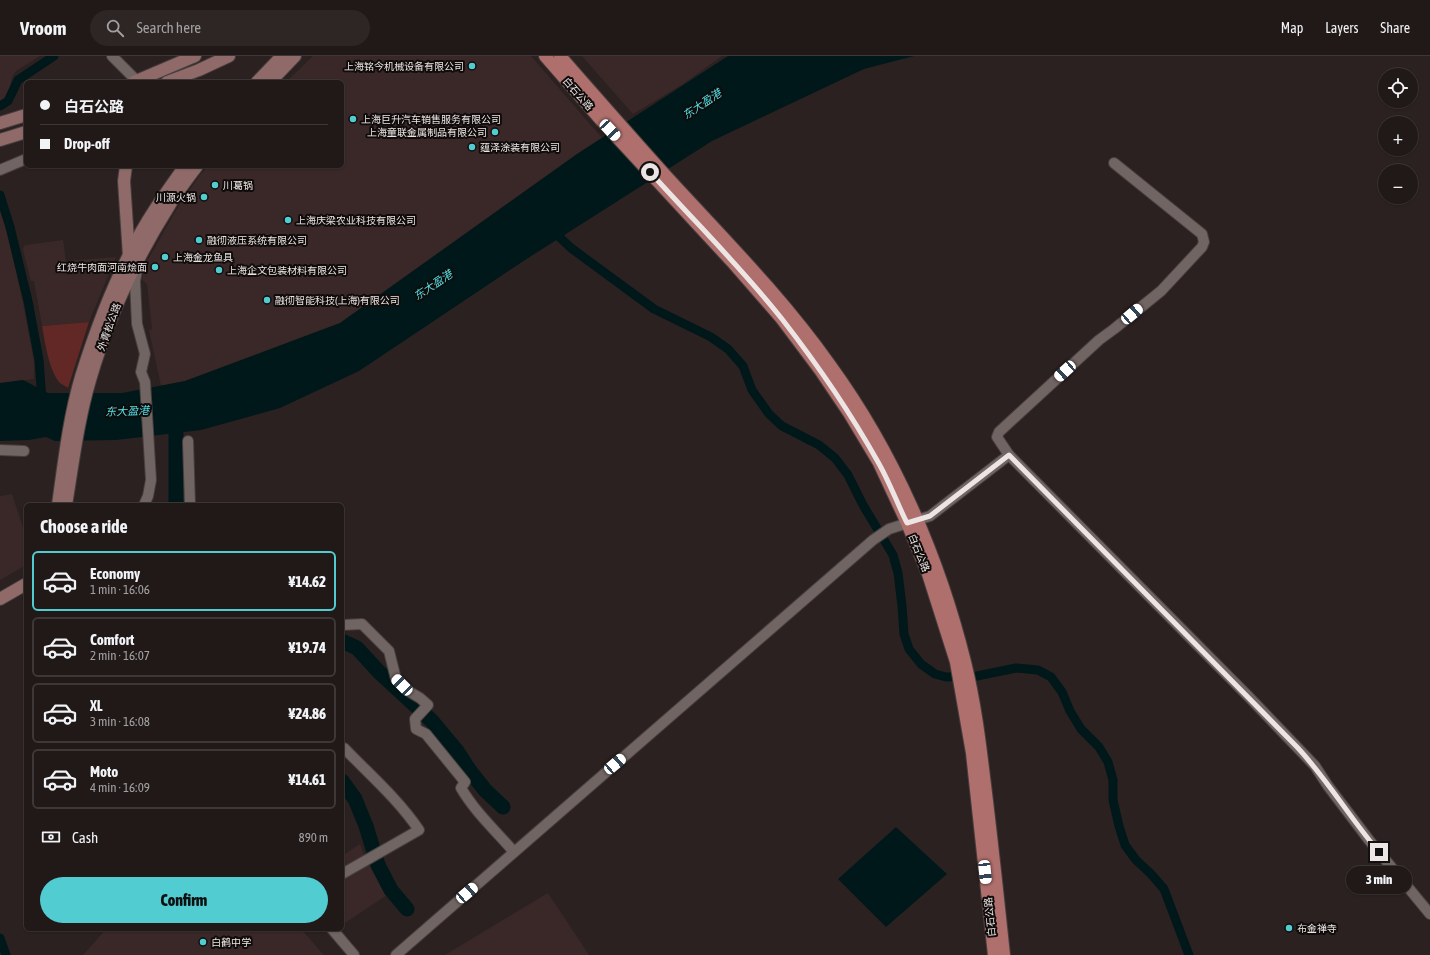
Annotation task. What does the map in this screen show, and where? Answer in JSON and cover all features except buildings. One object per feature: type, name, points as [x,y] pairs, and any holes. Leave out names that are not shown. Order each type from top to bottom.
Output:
[{"type":"main road","points":[[141,80],[195,56]]},
{"type":"main road","points":[[172,80],[229,56]]},
{"type":"main road","points":[[259,80],[282,56]]},
{"type":"main road","points":[[272,80],[295,56]]},
{"type":"main road","name":"白石公路","points":[[545,56],[605,116],[663,180],[767,286],[796,320],[831,366],[863,414],[889,462],[912,521],[947,600],[968,696],[978,732],[1004,955]]},
{"type":"main road","name":"白石公路","points":[[560,56],[605,116]]},
{"type":"main road","points":[[0,123],[24,116]]},
{"type":"main road","points":[[0,140],[24,133]]},
{"type":"main road","points":[[119,168],[118,189],[127,272]]},
{"type":"main road","points":[[126,168],[124,181],[134,256]]},
{"type":"main road","name":"外青松公路","points":[[58,503],[86,379],[105,308],[127,272],[162,198],[184,168]]},
{"type":"main road","name":"外青松公路","points":[[134,256],[196,168]]},
{"type":"main road","name":"外青松公路","points":[[66,503],[69,457]]},
{"type":"main road","points":[[0,598],[24,585]]},
{"type":"main road","points":[[0,608],[24,594]]},
{"type":"main road","name":"白石公路","points":[[968,696],[972,753],[994,955]]},
{"type":"street","points":[[112,56],[134,80]]},
{"type":"street","points":[[4,168],[24,160]]},
{"type":"street","points":[[1114,163],[1202,234],[1204,238],[1202,247],[1161,291],[1099,340],[999,432],[997,437],[1009,455],[1315,766],[1328,786],[1369,840],[1430,914]]},
{"type":"street","points":[[134,256],[137,324],[145,354],[141,372],[145,382],[151,480],[148,496],[145,503]]},
{"type":"street","points":[[188,441],[190,503]]},
{"type":"street","points":[[0,450],[24,451]]},
{"type":"street","points":[[396,955],[873,540],[889,528],[930,516],[1009,455]]},
{"type":"street","points":[[344,625],[362,624],[389,651],[396,679],[410,692],[428,705],[415,719],[416,729],[426,734],[445,756],[465,782],[461,788],[468,799],[514,852]]},
{"type":"street","points":[[344,748],[398,802],[419,830],[344,873]]},
{"type":"street","points":[[334,931],[354,955]]},
{"type":"shaded area","points":[[0,56],[40,56],[16,71],[12,77],[8,98],[0,103]]},
{"type":"shaded area","points":[[313,56],[531,56],[602,138],[577,154],[340,323],[185,381],[161,386],[149,330],[152,329],[147,284],[142,280],[144,267],[176,210],[200,175],[206,168],[344,168],[344,80],[288,80]]},
{"type":"shaded area","points":[[582,56],[722,56],[683,84],[633,114]]},
{"type":"shaded area","points":[[0,211],[7,232],[23,303],[34,362],[34,379],[0,383]]},
{"type":"shaded area","points":[[63,240],[66,261],[116,257],[89,322],[42,326],[34,281],[31,281],[23,250],[24,246],[26,245]]},
{"type":"shaded area","points":[[89,322],[68,388],[60,383],[53,371],[48,356],[42,326]]},
{"type":"shaded area","points":[[12,494],[24,531],[24,566],[0,580],[0,496]]},
{"type":"shaded area","points":[[360,844],[366,860],[387,895],[345,923],[344,922],[344,855]]},
{"type":"shaded area","points":[[548,893],[589,955],[445,955]]},
{"type":"shaded area","name":"白鹤中学","points":[[104,931],[303,931],[324,955],[83,955]]},
{"type":"water","name":"东大盈港","points":[[728,56],[914,56],[864,69],[712,141],[525,260],[359,371],[280,408],[201,430],[116,440],[55,441],[46,437],[29,440],[0,441],[0,383],[23,380],[48,393],[122,393],[185,381],[340,323],[577,154]]},
{"type":"water","points":[[896,827],[947,874],[886,927],[838,879]]},
{"type":"waterway","points":[[0,106],[8,101],[18,80],[54,56]]},
{"type":"waterway","points":[[0,195],[10,227],[28,301],[39,360],[42,400]]},
{"type":"waterway","points":[[551,229],[571,248],[654,309],[711,337],[728,349],[743,366],[752,390],[769,414],[782,426],[819,445],[835,458],[848,475],[863,505],[893,555],[898,573],[904,634],[909,649],[921,664],[935,674],[946,677],[977,676],[1016,668],[1038,670],[1051,677],[1062,692],[1070,711],[1081,729],[1099,747],[1108,762],[1113,780],[1113,800],[1125,845],[1136,860],[1164,889],[1189,955]]},
{"type":"waterway","points":[[176,433],[176,503]]},
{"type":"waterway","points":[[344,642],[357,648],[379,672],[432,721],[457,751],[485,790],[503,807]]},
{"type":"waterway","points":[[344,784],[355,799],[366,826],[378,865],[391,890],[407,909]]},
{"type":"waterway","points":[[0,938],[6,955]]},
{"type":"place","name":"上海铭今机械设备有限公司","points":[[472,66]]},
{"type":"place","name":"上海巨升汽车销售服务有限公司","points":[[353,119]]},
{"type":"place","name":"上海童联金属制品有限公司","points":[[495,132]]},
{"type":"place","name":"蕴泽涂装有限公司","points":[[472,147]]},
{"type":"place","name":"川葛锅","points":[[215,185]]},
{"type":"place","name":"川源火锅","points":[[204,197]]},
{"type":"place","name":"上海庆梁农业科技有限公司","points":[[288,220]]},
{"type":"place","name":"融彻液压系统有限公司","points":[[199,240]]},
{"type":"place","name":"上海金龙鱼具","points":[[165,257]]},
{"type":"place","name":"红烧牛肉面河南烩面","points":[[155,267]]},
{"type":"place","name":"上海企文包装材料有限公司","points":[[219,270]]},
{"type":"place","name":"融彻智能科技(上海)有限公司","points":[[267,300]]},
{"type":"place","name":"布金禅寺","points":[[1289,928]]},
{"type":"place","name":"白鹤中学","points":[[203,942]]},
{"type":"route","points":[[650,172],[781,318],[820,370],[849,413],[879,463],[907,523],[930,516],[1009,455],[1238,686],[1315,766],[1328,786],[1379,852]]}]
